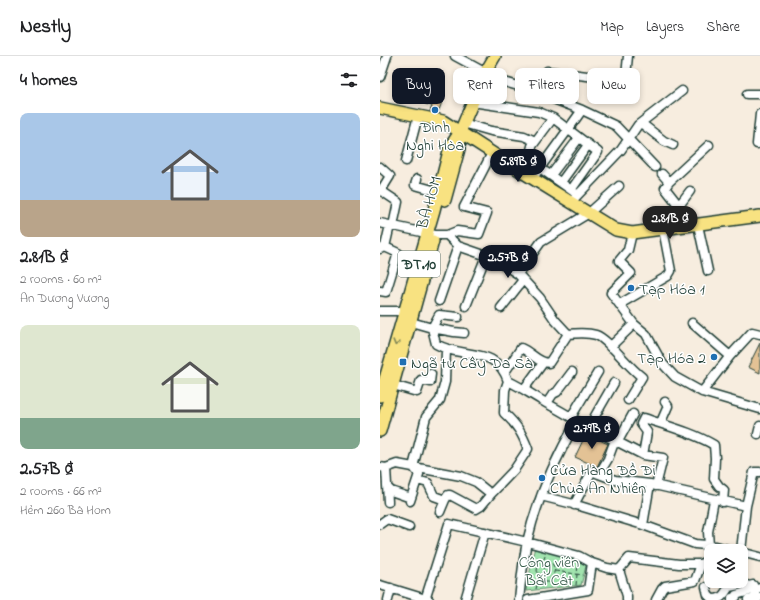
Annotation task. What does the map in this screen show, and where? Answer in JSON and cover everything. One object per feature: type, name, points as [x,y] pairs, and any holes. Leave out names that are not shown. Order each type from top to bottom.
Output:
[{"type":"main road","name":"ĐT.10","points":[[488,68],[495,56]]},
{"type":"main road","name":"ĐT.10","points":[[461,128],[471,104]]},
{"type":"main road","points":[[380,108],[443,121],[461,128],[492,153],[522,172],[575,199],[589,213],[616,230],[632,233],[679,226],[759,218]]},
{"type":"main road","name":"BÀ HOM","points":[[380,396],[411,322],[450,147],[461,128]]},
{"type":"main road","name":"BÀ HOM","points":[[380,431],[386,383],[405,311],[459,150],[461,128]]},
{"type":"street","points":[[380,77],[387,56]]},
{"type":"street","points":[[456,56],[476,68]]},
{"type":"street","points":[[579,75],[594,77],[601,84],[625,86],[628,56]]},
{"type":"street","points":[[507,83],[525,88],[582,110],[616,126],[655,167]]},
{"type":"street","points":[[540,168],[571,190],[575,199],[621,150],[640,123],[682,91]]},
{"type":"street","points":[[747,94],[760,94]]},
{"type":"street","points":[[485,104],[539,112],[553,118],[598,152],[571,190]]},
{"type":"street","points":[[533,178],[582,110]]},
{"type":"street","points":[[757,144],[760,114]]},
{"type":"street","points":[[406,161],[418,116]]},
{"type":"street","points":[[522,172],[533,153],[531,150],[535,141],[553,118]]},
{"type":"street","points":[[640,123],[664,141],[673,145]]},
{"type":"street","points":[[461,128],[524,136],[535,141]]},
{"type":"street","points":[[550,175],[579,138]]},
{"type":"street","points":[[561,182],[588,145]]},
{"type":"street","points":[[679,226],[678,207],[665,188],[669,182],[709,145]]},
{"type":"street","points":[[380,223],[431,234],[447,235],[457,231],[479,234],[487,213],[464,207],[492,153]]},
{"type":"street","points":[[380,167],[390,176],[380,190],[398,202],[391,226],[382,248],[398,253],[386,292],[380,291]]},
{"type":"street","points":[[662,174],[669,182]]},
{"type":"street","points":[[417,179],[415,185],[440,192]]},
{"type":"street","points":[[501,308],[541,242],[589,213],[619,186]]},
{"type":"street","points":[[678,207],[690,191]]},
{"type":"street","points":[[698,225],[708,271]]},
{"type":"street","points":[[620,304],[668,276],[671,271],[663,229]]},
{"type":"street","points":[[632,233],[628,250],[619,261],[631,274],[611,294],[634,324],[646,334],[662,363],[675,377],[702,392],[760,409]]},
{"type":"street","points":[[447,235],[458,246],[493,258],[520,277],[540,298],[555,320],[568,334]]},
{"type":"street","points":[[439,301],[458,246]]},
{"type":"street","points":[[466,306],[486,256]]},
{"type":"street","points":[[380,311],[405,311]]},
{"type":"street","points":[[440,512],[448,495],[476,509],[481,506],[514,470],[528,449],[522,433],[514,422],[504,413],[505,390],[508,381],[505,372],[499,364],[488,357],[446,349],[436,344],[432,328],[439,315],[458,317]]},
{"type":"street","points":[[411,322],[432,328],[454,332],[464,332]]},
{"type":"street","points":[[692,323],[730,356]]},
{"type":"street","points":[[610,347],[634,324]]},
{"type":"street","points":[[702,392],[730,356],[752,332],[760,334]]},
{"type":"street","points":[[568,334],[582,333],[597,335],[642,377],[628,400]]},
{"type":"street","points":[[505,372],[521,348],[528,351],[543,363],[549,363],[568,334]]},
{"type":"street","points":[[413,467],[426,418],[440,400],[445,382],[446,349]]},
{"type":"street","points":[[524,389],[543,363]]},
{"type":"street","points":[[547,403],[554,394],[558,392],[572,372]]},
{"type":"street","points":[[519,600],[528,542],[541,496],[574,419],[598,372]]},
{"type":"street","points":[[386,383],[417,392],[421,380],[430,382],[431,374]]},
{"type":"street","points":[[508,381],[590,428],[643,456],[663,458],[653,485],[643,525]]},
{"type":"street","points":[[590,428],[594,416],[614,383]]},
{"type":"street","points":[[661,422],[668,406],[665,402]]},
{"type":"street","points":[[599,474],[633,414]]},
{"type":"street","points":[[643,456],[647,432],[641,424],[644,418],[661,422],[714,445],[714,479],[724,490],[724,502]]},
{"type":"street","points":[[388,502],[388,488],[383,468],[398,464],[461,476],[476,482],[491,494]]},
{"type":"street","points":[[388,488],[391,491],[411,499],[419,474],[413,467]]},
{"type":"street","points":[[574,505],[592,471],[615,480],[653,485],[746,506]]},
{"type":"street","points":[[742,544],[746,506],[754,472],[760,472]]},
{"type":"street","points":[[418,480],[428,483],[434,496],[445,500]]},
{"type":"street","points":[[541,496],[643,525],[695,544],[704,545]]},
{"type":"street","points":[[709,544],[708,532],[714,500]]},
{"type":"street","points":[[380,524],[388,519],[409,527]]},
{"type":"street","points":[[380,585],[426,600],[448,524],[548,547],[579,556],[592,563],[607,568],[619,570]]},
{"type":"street","points":[[465,600],[485,532]]},
{"type":"street","points":[[748,554],[760,557]]},
{"type":"street","points":[[619,570],[630,558],[679,564],[701,564],[704,562]]},
{"type":"street","points":[[528,600],[588,590],[592,563]]},
{"type":"street","points":[[656,600],[662,589],[666,586],[695,581],[701,564]]},
{"type":"street","points":[[619,570],[627,600]]},
{"type":"street","points":[[706,588],[708,595],[712,599],[720,599],[729,587],[744,584],[749,586],[753,585],[758,594]]},
{"type":"street","points":[[388,600],[391,588]]},
{"type":"street","points":[[732,600],[732,598],[736,597],[736,594],[758,594]]},
{"type":"street","points":[[748,600],[758,594]]},
{"type":"path","points":[[540,574],[537,568],[542,566],[548,547]]},
{"type":"path","points":[[575,592],[579,556]]},
{"type":"path","points":[[538,580],[549,582],[553,576],[555,569],[552,563],[544,560]]},
{"type":"path","points":[[536,588],[540,574],[545,570],[542,566]]},
{"type":"path","points":[[554,571],[590,576]]},
{"type":"green space","name":"Công viên Bãi Cát","points":[[535,546],[587,562],[581,585],[526,591]]},
{"type":"building","points":[[425,104],[441,104],[438,113],[430,111],[432,106]]},
{"type":"building","points":[[760,343],[760,373],[748,367]]},
{"type":"building","points":[[586,434],[608,444],[597,467],[575,457]]},
{"type":"place","name":"Đình Nghi Hòa","points":[[435,110]]},
{"type":"place","name":"Tạp Hóa 1","points":[[631,288]]},
{"type":"place","name":"Tạp Hóa 2","points":[[714,357]]},
{"type":"place","name":"Ngã tư Cây Da Sà","points":[[403,362]]},
{"type":"place","name":"Cửa Hàng Đồ Đi Chùa An Nhiên","points":[[542,478]]}]
